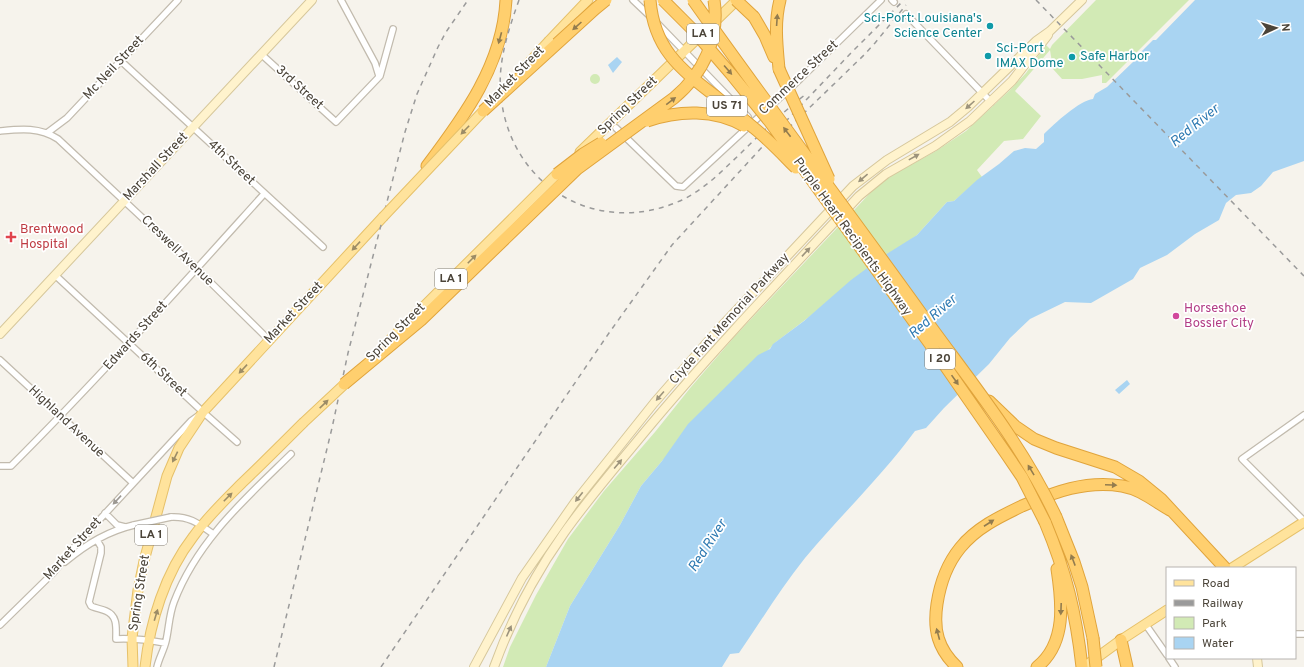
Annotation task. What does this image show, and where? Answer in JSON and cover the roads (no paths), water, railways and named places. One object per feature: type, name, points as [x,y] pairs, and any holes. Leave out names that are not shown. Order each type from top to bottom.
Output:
[{"type":"highway","points":[[415,182],[455,129],[485,78],[500,38],[506,0]]},
{"type":"highway","points":[[483,111],[595,8],[606,0]]},
{"type":"highway","name":"US 71","points":[[650,0],[654,22],[664,47],[683,71],[766,137],[778,150],[831,198]]},
{"type":"highway","name":"Purple Heart Recipients Highway","points":[[663,0],[692,30],[736,80],[831,198],[967,377],[1021,454],[1056,517],[1074,562],[1082,587],[1093,638],[1096,667]]},
{"type":"highway","name":"Purple Heart Recipients Highway","points":[[693,0],[772,111],[1022,477],[1054,543],[1068,586],[1075,616],[1083,667]]},
{"type":"highway","points":[[344,384],[421,320],[577,169],[682,92],[693,80],[703,63],[712,38],[715,22],[714,0]]},
{"type":"highway","points":[[737,0],[754,17],[765,36],[831,198]]},
{"type":"highway","points":[[779,69],[776,21],[780,0]]},
{"type":"highway","points":[[557,174],[583,154],[620,132],[656,118],[680,114],[706,113],[736,122],[778,150]]},
{"type":"highway","points":[[967,377],[1015,426],[1034,439],[1056,448],[1115,467],[1139,481],[1161,500],[1224,567]]},
{"type":"highway","points":[[957,667],[948,658],[936,631],[935,616],[938,596],[942,580],[950,563],[960,548],[985,525],[1048,494],[1066,489],[1093,485],[1114,485],[1141,491],[1170,510]]},
{"type":"highway","points":[[1037,667],[1050,653],[1058,635],[1061,617],[1060,590],[1054,543]]},
{"type":"highway","points":[[1122,640],[1127,667]]},
{"type":"main road","name":"Marshall Street","points":[[0,334],[312,0]]},
{"type":"main road","name":"Market Street","points":[[203,412],[415,182],[588,0]]},
{"type":"main road","name":"Spring Street","points":[[145,667],[149,640],[168,578],[186,546],[201,526],[226,499],[303,423],[737,0]]},
{"type":"main road","name":"Clyde Fant Memorial Parkway","points":[[474,667],[522,578],[553,533],[575,502],[688,364],[853,186],[887,160],[950,122],[983,94],[1036,41],[1050,31],[1082,0]]},
{"type":"main road","name":"Clyde Fant Memorial Parkway","points":[[494,667],[532,584],[563,534],[586,502],[675,395],[859,196],[886,174],[952,134],[970,121],[1012,81],[1050,31]]},
{"type":"main road","name":"Spring Street","points":[[132,667],[132,638],[140,575],[166,476],[179,448],[203,412]]},
{"type":"main road","points":[[1234,567],[1304,521]]},
{"type":"main road","points":[[1083,667],[1166,611]]},
{"type":"street","name":"Mc Neil Street","points":[[47,133],[67,118],[178,0]]},
{"type":"street","points":[[341,0],[375,63],[380,76]]},
{"type":"street","points":[[633,0],[753,122]]},
{"type":"street","name":"Commerce Street","points":[[616,128],[676,186],[681,188],[800,79],[881,0]]},
{"type":"street","points":[[906,14],[991,102]]},
{"type":"street","points":[[380,76],[393,29]]},
{"type":"street","name":"3rd Street","points":[[261,54],[336,122],[380,76]]},
{"type":"street","name":"4th Street","points":[[121,60],[323,247]]},
{"type":"street","name":"Creswell Avenue","points":[[0,130],[33,129],[47,133],[62,143],[197,268],[269,340]]},
{"type":"street","name":"Edwards Street","points":[[0,466],[10,466],[60,416],[129,343],[264,194]]},
{"type":"street","name":"6th Street","points":[[56,275],[237,442]]},
{"type":"street","name":"Highland Avenue","points":[[0,360],[133,483]]},
{"type":"street","name":"Market Street","points":[[0,625],[53,573],[105,513],[191,421],[203,412]]},
{"type":"street","points":[[1304,415],[1242,459],[1304,521]]},
{"type":"street","points":[[157,667],[165,643],[174,602],[190,570],[213,534],[291,454]]},
{"type":"street","points":[[105,513],[117,525],[127,526],[171,517],[186,517],[213,534]]},
{"type":"street","points":[[53,573],[74,554],[97,540],[127,526]]},
{"type":"street","points":[[97,540],[101,553],[89,602],[90,604],[93,607],[107,611],[113,616],[116,624],[116,639],[132,638],[165,643]]},
{"type":"street","points":[[1146,624],[1166,654]]},
{"type":"water","name":"Red River","points":[[1195,0],[1304,0],[1304,161],[1273,172],[1261,186],[1251,193],[1236,195],[1226,203],[1219,220],[1195,234],[1167,255],[1140,268],[1133,279],[1091,303],[1065,302],[1030,319],[1010,338],[989,364],[944,408],[926,428],[915,431],[889,464],[796,569],[739,653],[730,654],[722,667],[546,667],[570,606],[620,525],[641,486],[662,461],[688,424],[758,355],[770,349],[773,344],[804,321],[851,280],[885,255],[917,235],[947,202],[954,201],[977,180],[1014,151],[1025,148],[1036,149],[1044,142],[1044,134],[1048,130],[1074,108],[1081,103],[1093,99],[1095,94],[1107,87],[1133,62],[1132,57],[1136,57],[1153,40],[1156,40]]},
{"type":"water","points":[[617,57],[622,62],[613,73],[608,65]]},
{"type":"water","points":[[1127,380],[1130,384],[1119,394],[1115,390]]},
{"type":"railway","points":[[274,667],[332,428],[348,353],[405,132],[417,94],[438,47],[446,32],[468,0]]},
{"type":"railway","points":[[519,0],[507,36],[502,60],[500,85],[501,97],[508,129],[522,157],[541,180],[564,197],[591,208],[620,213],[651,210],[690,196],[713,179],[773,122],[806,94]]},
{"type":"railway","points":[[381,667],[609,333],[672,245],[787,120],[904,0]]},
{"type":"railway","points":[[1036,0],[1304,276]]},
{"type":"railway","points":[[774,142],[864,55],[906,5]]},
{"type":"place","name":"Sci-Port: Louisiana's Science Center","points":[[990,26]]},
{"type":"place","name":"Sci-Port IMAX Dome","points":[[988,56]]},
{"type":"place","name":"Safe Harbor","points":[[1072,57]]},
{"type":"place","name":"Brentwood Hospital","points":[[11,237]]},
{"type":"place","name":"Horseshoe Bossier City","points":[[1176,316]]}]
